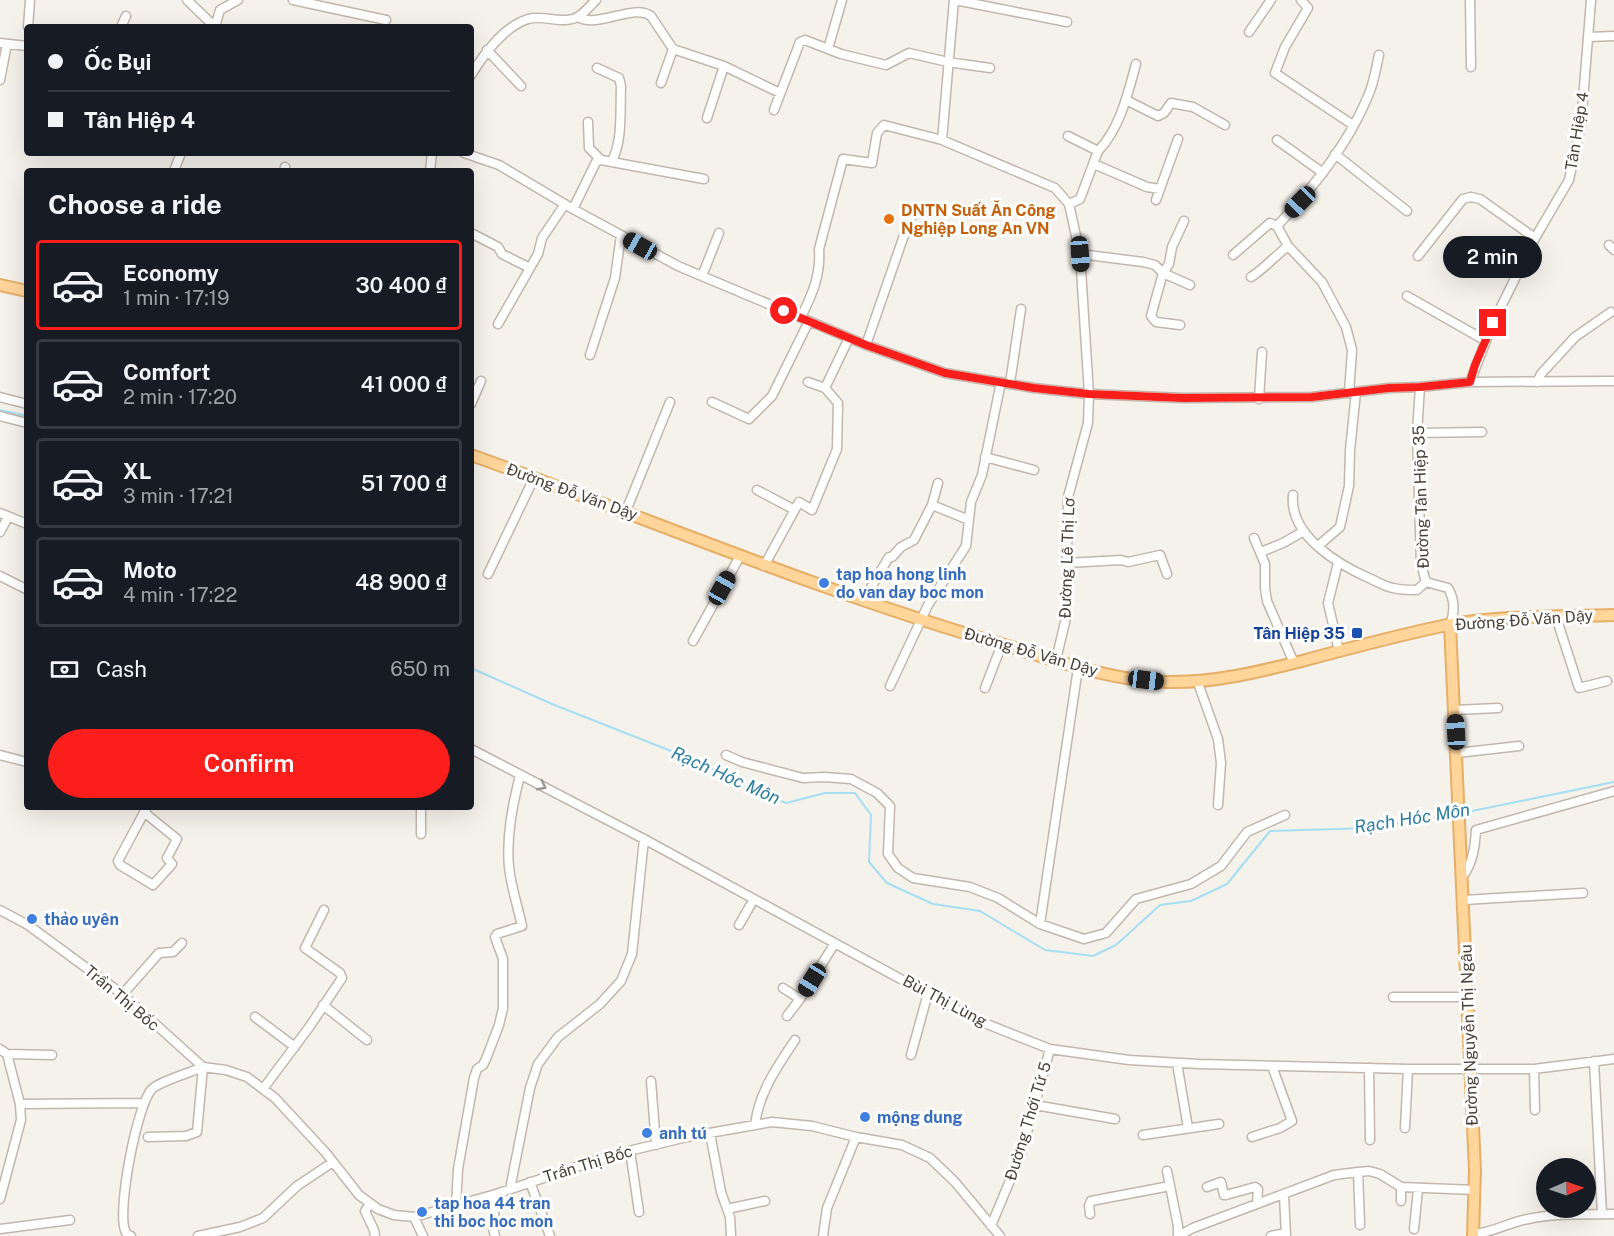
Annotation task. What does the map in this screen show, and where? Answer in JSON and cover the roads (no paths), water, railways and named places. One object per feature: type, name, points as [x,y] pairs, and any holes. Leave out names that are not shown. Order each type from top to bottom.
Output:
[{"type":"main road","points":[[0,285],[24,290]]},
{"type":"main road","name":"Đường Đỗ Văn Dậy","points":[[474,456],[863,601],[1078,668],[1128,678],[1163,682],[1217,680],[1450,625],[1500,619],[1614,615]]},
{"type":"main road","points":[[1450,625],[1457,753]]},
{"type":"main road","name":"Đường Nguyễn Thị Ngâu","points":[[1457,753],[1475,1190],[1473,1235]]},
{"type":"street","points":[[28,24],[30,0]]},
{"type":"street","points":[[187,0],[212,24]]},
{"type":"street","points":[[216,24],[220,10],[238,0]]},
{"type":"street","points":[[293,0],[386,20]]},
{"type":"street","points":[[474,70],[496,39],[527,20],[539,18],[568,20],[578,17],[596,0]]},
{"type":"street","points":[[828,49],[842,0]]},
{"type":"street","points":[[942,140],[955,0],[1067,22]]},
{"type":"street","points":[[1249,32],[1271,0]]},
{"type":"street","points":[[1301,0],[1308,8],[1285,46],[1275,73],[1353,125]]},
{"type":"street","points":[[1470,0],[1471,67]]},
{"type":"street","name":"Tân Hiệp 4","points":[[1470,382],[1486,341],[1535,238],[1569,180],[1581,125],[1591,0]]},
{"type":"street","points":[[578,17],[583,20],[594,20],[648,14],[673,49],[724,66],[780,93]]},
{"type":"street","points":[[122,24],[126,16]]},
{"type":"street","points":[[1588,37],[1614,36]]},
{"type":"street","points":[[774,110],[800,42],[805,40],[841,54],[886,65],[909,53],[990,68]]},
{"type":"street","points":[[0,80],[4,44],[24,46]]},
{"type":"street","points":[[661,83],[673,49]]},
{"type":"street","points":[[487,50],[521,86]]},
{"type":"street","points":[[1277,226],[1312,190],[1353,125],[1369,95],[1379,55]]},
{"type":"street","points":[[712,402],[749,419],[772,396],[805,319],[815,288],[820,262],[819,249],[843,159],[872,163],[877,133],[884,125],[942,140],[1055,188],[1069,204],[1080,199],[1098,151],[1106,144],[1126,99],[1136,64]]},
{"type":"street","points":[[707,118],[724,66]]},
{"type":"street","points":[[597,68],[619,78],[621,86],[617,147],[611,162]]},
{"type":"street","points":[[1126,99],[1158,116],[1164,113],[1171,103],[1188,106],[1225,125]]},
{"type":"street","points":[[588,122],[589,148],[600,160],[704,179]]},
{"type":"street","points":[[1068,136],[1098,151]]},
{"type":"street","points":[[1156,200],[1178,139]]},
{"type":"street","points":[[1277,140],[1323,173]]},
{"type":"street","points":[[1335,154],[1407,211]]},
{"type":"street","points":[[473,156],[499,165],[569,207],[678,266],[866,345],[945,373],[1089,394],[1259,399],[1312,397],[1470,382],[1614,381]]},
{"type":"street","points":[[498,324],[538,254],[542,238],[569,207],[596,162],[600,160]]},
{"type":"street","points":[[1094,164],[1147,187],[1160,189]]},
{"type":"street","points":[[1418,256],[1463,199],[1471,197],[1480,199],[1535,238]]},
{"type":"street","name":"Đường Lê Thị Lơ","points":[[1056,660],[1066,618],[1068,497],[1088,423],[1089,394],[1080,254],[1069,204]]},
{"type":"street","points":[[866,345],[910,218],[921,209]]},
{"type":"street","points":[[1180,325],[1156,322],[1151,316],[1163,273],[1169,264],[1172,247],[1184,221]]},
{"type":"street","points":[[1233,255],[1270,223],[1277,226],[1288,246],[1322,282],[1346,327],[1352,350],[1353,392],[1349,486],[1340,527],[1318,546]]},
{"type":"street","points":[[702,276],[719,233]]},
{"type":"street","points":[[474,235],[498,247],[502,254],[530,268]]},
{"type":"street","points":[[590,354],[615,278],[621,235]]},
{"type":"street","points":[[1251,277],[1260,272],[1267,262],[1288,246]]},
{"type":"street","points":[[1080,254],[1143,262],[1190,285]]},
{"type":"street","points":[[1407,296],[1486,341]]},
{"type":"street","points":[[890,686],[928,605],[966,546],[971,502],[982,475],[1021,309]]},
{"type":"street","points":[[1537,382],[1541,374],[1575,337],[1613,312]]},
{"type":"street","points":[[825,388],[849,338]]},
{"type":"street","points":[[1259,399],[1262,352]]},
{"type":"street","points":[[474,397],[481,381]]},
{"type":"street","points":[[764,566],[793,509],[799,502],[812,510],[837,449],[838,403],[825,388],[808,382]]},
{"type":"street","name":"Đường Tân Hiệp 35","points":[[1420,387],[1417,433],[1421,564],[1426,582],[1448,588],[1452,595],[1454,614],[1450,625]]},
{"type":"street","points":[[0,397],[24,403]]},
{"type":"street","points":[[626,511],[670,402]]},
{"type":"street","points":[[0,416],[24,422]]},
{"type":"street","points":[[1417,433],[1482,432]]},
{"type":"street","points":[[986,457],[1034,470]]},
{"type":"street","points":[[488,574],[534,478]]},
{"type":"street","points":[[863,601],[889,557],[914,540],[932,505],[938,483]]},
{"type":"street","points":[[757,490],[793,509]]},
{"type":"street","points":[[1293,495],[1292,504],[1298,524],[1338,563],[1391,588],[1417,590],[1426,582]]},
{"type":"street","points":[[932,505],[969,520]]},
{"type":"street","points":[[0,532],[4,515],[24,523]]},
{"type":"street","points":[[1261,552],[1284,543],[1304,531]]},
{"type":"street","points":[[1254,538],[1265,564],[1264,588],[1267,601],[1294,663]]},
{"type":"street","points":[[1067,563],[1121,560],[1128,562],[1160,555],[1167,574]]},
{"type":"street","points":[[693,641],[740,556]]},
{"type":"street","points":[[1338,563],[1328,603],[1339,651]]},
{"type":"street","points":[[0,576],[24,588]]},
{"type":"street","points":[[1556,617],[1579,688],[1606,681]]},
{"type":"street","points":[[985,688],[1002,644]]},
{"type":"street","points":[[1040,924],[1078,668]]},
{"type":"street","points":[[1198,682],[1218,739],[1221,763],[1218,806]]},
{"type":"street","points":[[1455,710],[1498,708]]},
{"type":"street","points":[[1457,753],[1519,746]]},
{"type":"street","name":"Bùi Thị Lùng","points":[[474,751],[644,839],[974,1019],[1050,1049],[1119,1059],[1177,1063],[1408,1069],[1534,1069],[1614,1059]]},
{"type":"street","points":[[0,755],[24,761]]},
{"type":"street","points":[[726,755],[742,762],[803,778],[851,779],[877,793],[890,806],[888,854],[898,868],[913,878],[970,887],[998,898],[1040,924],[1084,939],[1106,933],[1136,899],[1191,884],[1221,866],[1248,832],[1285,815]]},
{"type":"street","points":[[456,1205],[458,1169],[474,1078],[477,1069],[486,1059],[503,1008],[503,958],[495,937],[497,934],[522,926],[509,867],[510,821],[520,774]]},
{"type":"street","points":[[1462,877],[1468,870],[1476,830],[1614,790]]},
{"type":"street","points":[[146,810],[177,840],[168,858],[172,864],[153,885],[120,865],[118,861],[146,810]]},
{"type":"street","points":[[421,810],[421,834]]},
{"type":"street","points":[[510,1189],[530,1088],[538,1064],[558,1037],[600,1004],[621,981],[632,954],[644,839]]},
{"type":"street","points":[[1464,900],[1583,893]]},
{"type":"street","points":[[739,925],[754,899]]},
{"type":"street","name":"Trần Thị Bốc","points":[[0,910],[28,925],[122,995],[203,1067],[226,1070],[247,1077],[275,1098],[333,1162],[359,1195],[370,1204],[394,1215],[414,1217],[496,1194],[630,1151],[771,1122],[812,1126],[902,1145],[930,1158],[955,1182],[1000,1236]]},
{"type":"street","points":[[262,1089],[295,1047],[342,976],[305,948],[324,910]]},
{"type":"street","points":[[122,995],[159,952],[173,952],[182,943]]},
{"type":"street","points":[[786,1016],[800,999],[835,943]]},
{"type":"street","points":[[783,988],[800,999]]},
{"type":"street","points":[[911,1054],[927,993]]},
{"type":"street","points":[[1394,997],[1468,998]]},
{"type":"street","points":[[323,1005],[367,1040]]},
{"type":"street","points":[[255,1017],[295,1047]]},
{"type":"street","points":[[755,1125],[757,1109],[768,1081],[795,1040]]},
{"type":"street","name":"Đường Thới Tứ 5","points":[[992,1226],[1022,1154],[1050,1049]]},
{"type":"street","points":[[0,1196],[21,1120],[20,1104],[3,1052],[52,1055]]},
{"type":"street","points":[[1594,1061],[1602,1214]]},
{"type":"street","points":[[1177,1063],[1188,1128]]},
{"type":"street","points":[[1252,1137],[1280,1128],[1292,1121],[1272,1066]]},
{"type":"street","points":[[131,1236],[125,1232],[123,1223],[125,1182],[143,1103],[152,1088],[203,1067],[197,1132],[186,1136],[148,1137]]},
{"type":"street","points":[[1369,1068],[1370,1140]]},
{"type":"street","points":[[1405,1128],[1408,1069]]},
{"type":"street","points":[[1534,1069],[1535,1110]]},
{"type":"street","points":[[651,1081],[656,1145]]},
{"type":"street","points":[[20,1104],[143,1103]]},
{"type":"street","points":[[1035,1105],[1115,1119]]},
{"type":"street","points":[[1143,1135],[1219,1124]]},
{"type":"street","points":[[710,1133],[721,1192],[730,1217],[731,1236]]},
{"type":"street","points":[[824,1236],[827,1208],[856,1137]]},
{"type":"street","points":[[630,1151],[639,1212]]},
{"type":"street","points":[[198,1236],[240,1227],[263,1218],[297,1186],[333,1162]]},
{"type":"street","points":[[1167,1171],[1178,1235],[1334,1175],[1369,1171],[1380,1174],[1401,1187],[1475,1190]]},
{"type":"street","points":[[1358,1172],[1360,1225]]},
{"type":"street","points":[[530,1182],[550,1236]]},
{"type":"street","points":[[1207,1187],[1221,1182],[1224,1195],[1226,1195],[1256,1187],[1258,1189],[1257,1204]]},
{"type":"street","points":[[1090,1214],[1091,1201],[1170,1186]]},
{"type":"street","points":[[1401,1187],[1401,1201]]},
{"type":"street","points":[[1414,1229],[1418,1189]]},
{"type":"street","points":[[495,1236],[493,1227],[496,1194]]},
{"type":"street","points":[[1271,1236],[1286,1235],[1284,1195]]},
{"type":"street","points":[[727,1209],[765,1201]]},
{"type":"street","points":[[370,1204],[365,1211],[375,1236]]},
{"type":"street","points":[[1596,1214],[1614,1214]]},
{"type":"street","points":[[1473,1235],[1488,1235],[1512,1223],[1536,1215]]},
{"type":"street","points":[[414,1217],[423,1236]]},
{"type":"street","points":[[0,1229],[70,1220]]},
{"type":"waterway","name":"Rạch Hóc Môn","points":[[0,410],[24,415]]},
{"type":"waterway","name":"Rạch Hóc Môn","points":[[474,669],[552,704],[699,762],[749,789],[786,803],[825,793],[855,793],[871,815],[869,862],[887,883],[933,904],[980,911],[1045,950],[1093,956],[1116,945],[1160,905],[1191,901],[1227,884],[1270,831],[1370,828],[1456,814]]},
{"type":"waterway","name":"Rạch Hóc Môn","points":[[1462,813],[1614,782]]},
{"type":"place","name":"DNTN Suất Ăn Công Nghiệp Long An VN","points":[[889,219]]},
{"type":"place","name":"tap hoa hong linh do van day boc mon","points":[[824,583]]},
{"type":"place","name":"Tân Hiệp 35","points":[[1357,633]]},
{"type":"place","name":"thảo uyên","points":[[32,919]]},
{"type":"place","name":"mộng dung","points":[[865,1117]]},
{"type":"place","name":"anh tú","points":[[647,1133]]},
{"type":"place","name":"tap hoa 44 tran thi boc hoc mon","points":[[422,1212]]}]
